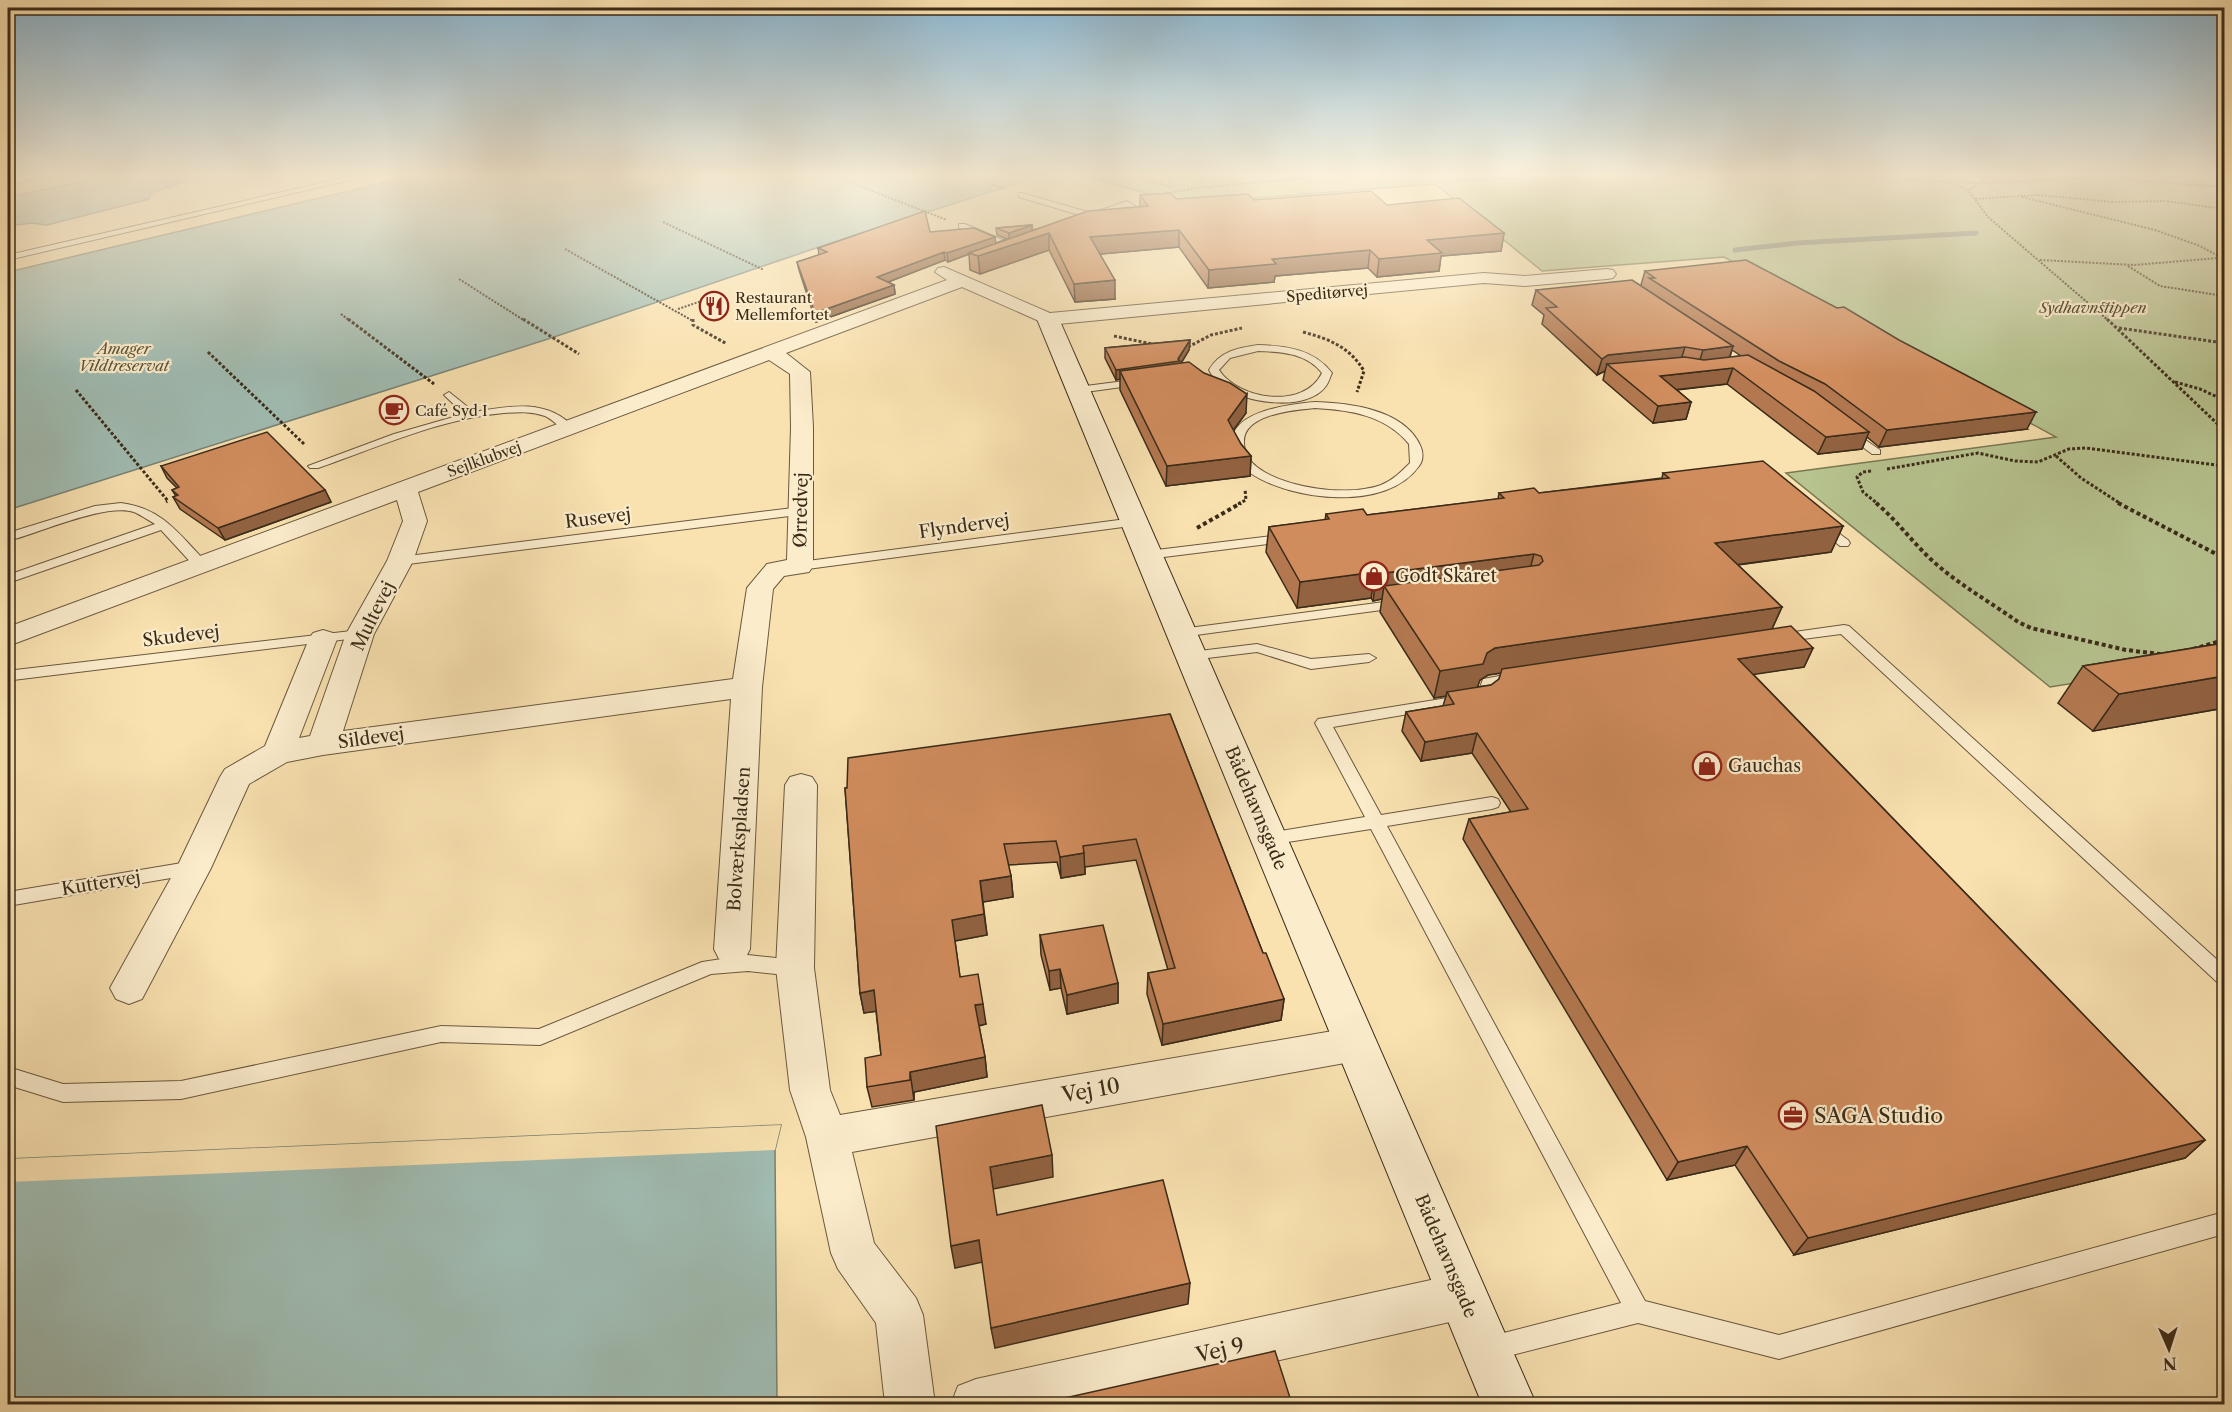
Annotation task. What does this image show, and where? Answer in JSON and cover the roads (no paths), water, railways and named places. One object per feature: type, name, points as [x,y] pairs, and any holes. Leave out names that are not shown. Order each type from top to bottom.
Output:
[{"type":"street","points":[[993,254],[1028,241]]},
{"type":"street","points":[[942,272],[962,273],[1048,319]]},
{"type":"street","name":"Sejlklubvej","points":[[8,637],[762,355],[962,273]]},
{"type":"street","name":"Speditørvej","points":[[1048,319],[1484,278],[1525,281],[1611,276]]},
{"type":"street","name":"Bådehavnsgade","points":[[1048,319],[1509,1404]]},
{"type":"street","name":"Ørredvej","points":[[746,729],[747,687],[760,588],[776,570],[800,566],[800,372],[762,355]]},
{"type":"street","name":"Multevej","points":[[323,744],[360,634],[400,561],[415,520],[405,489]]},
{"type":"street","points":[[278,753],[323,639]]},
{"type":"street","name":"Sildevej","points":[[129,988],[194,868],[236,777],[278,753],[323,744],[747,687]]},
{"type":"street","name":"Bolværkspladsen","points":[[732,950],[746,729]]},
{"type":"street","points":[[801,784],[795,968],[810,1090],[827,1137],[854,1253],[899,1315],[910,1404]]},
{"type":"street","name":"Vej 10","points":[[827,1137],[1356,1044]]},
{"type":"street","name":"Vej 9","points":[[976,1404],[1463,1296]]},
{"type":"lane","points":[[8,258],[82,241]]},
{"type":"lane","points":[[1000,241],[1013,246]]},
{"type":"lane","points":[[1206,381],[1251,396],[1288,398],[1318,389],[1326,381],[1327,373],[1321,364],[1295,352],[1277,349],[1241,351],[1227,356],[1211,368],[1214,370],[1216,379],[1226,387]]},
{"type":"lane","points":[[1078,390],[1152,380]]},
{"type":"lane","points":[[1318,389],[1337,406]]},
{"type":"lane","points":[[449,395],[471,415]]},
{"type":"lane","points":[[1251,396],[1259,416]]},
{"type":"lane","points":[[1294,406],[1337,406],[1364,411],[1388,420],[1406,432],[1416,446],[1417,461],[1408,474],[1389,485],[1353,492],[1302,490],[1275,481],[1253,469],[1241,455],[1237,441],[1244,427],[1259,416],[1294,406]]},
{"type":"lane","points":[[314,466],[471,415],[490,411],[530,410],[549,413],[568,428]]},
{"type":"lane","points":[[1840,425],[1876,452]]},
{"type":"lane","points":[[8,537],[99,509],[121,507],[137,509],[163,525],[201,565]]},
{"type":"lane","name":"Rusevej","points":[[400,561],[801,511]]},
{"type":"lane","points":[[1809,514],[1844,543]]},
{"type":"lane","name":"Flyndervej","points":[[800,566],[1134,522]]},
{"type":"lane","points":[[8,579],[163,525]]},
{"type":"lane","points":[[1148,555],[1302,536]]},
{"type":"lane","points":[[1186,644],[1412,602]]},
{"type":"lane","points":[[1761,641],[1844,629],[2224,977]]},
{"type":"lane","name":"Skudevej","points":[[8,672],[13,675],[360,634]]},
{"type":"lane","points":[[1186,644],[1257,648],[1311,664],[1369,658]]},
{"type":"lane","points":[[1535,675],[1488,682],[1485,697],[1323,723],[1638,1311]]},
{"type":"lane","points":[[1269,839],[1492,803]]},
{"type":"lane","name":"Kuttervej","points":[[8,898],[194,868]]},
{"type":"lane","points":[[8,1076],[63,1093],[181,1090],[441,1034],[540,1037],[709,967],[748,963],[795,968]]},
{"type":"lane","points":[[1486,1350],[1638,1311],[1779,1347],[2224,1223]]},
{"type":"water","name":"Amager Vildtreservat","points":[[139,241],[838,241],[548,339],[8,510],[8,272]]},
{"type":"water","points":[[781,1125],[775,1150],[777,1404],[8,1404],[8,1159]]},
{"type":"waterway","points":[[1735,250],[1835,241]]},
{"type":"place","name":"Restaurant Mellemfortet","points":[[714,306]]},
{"type":"place","name":"Café Syd I","points":[[394,410]]},
{"type":"place","name":"Godt Skåret","points":[[1374,576]]},
{"type":"place","name":"Gauchas","points":[[1707,766]]},
{"type":"place","name":"SAGA Studio","points":[[1793,1115]]},
{"type":"park label","name":"Sydhavnstippen","points":[[2093,307]]}]
